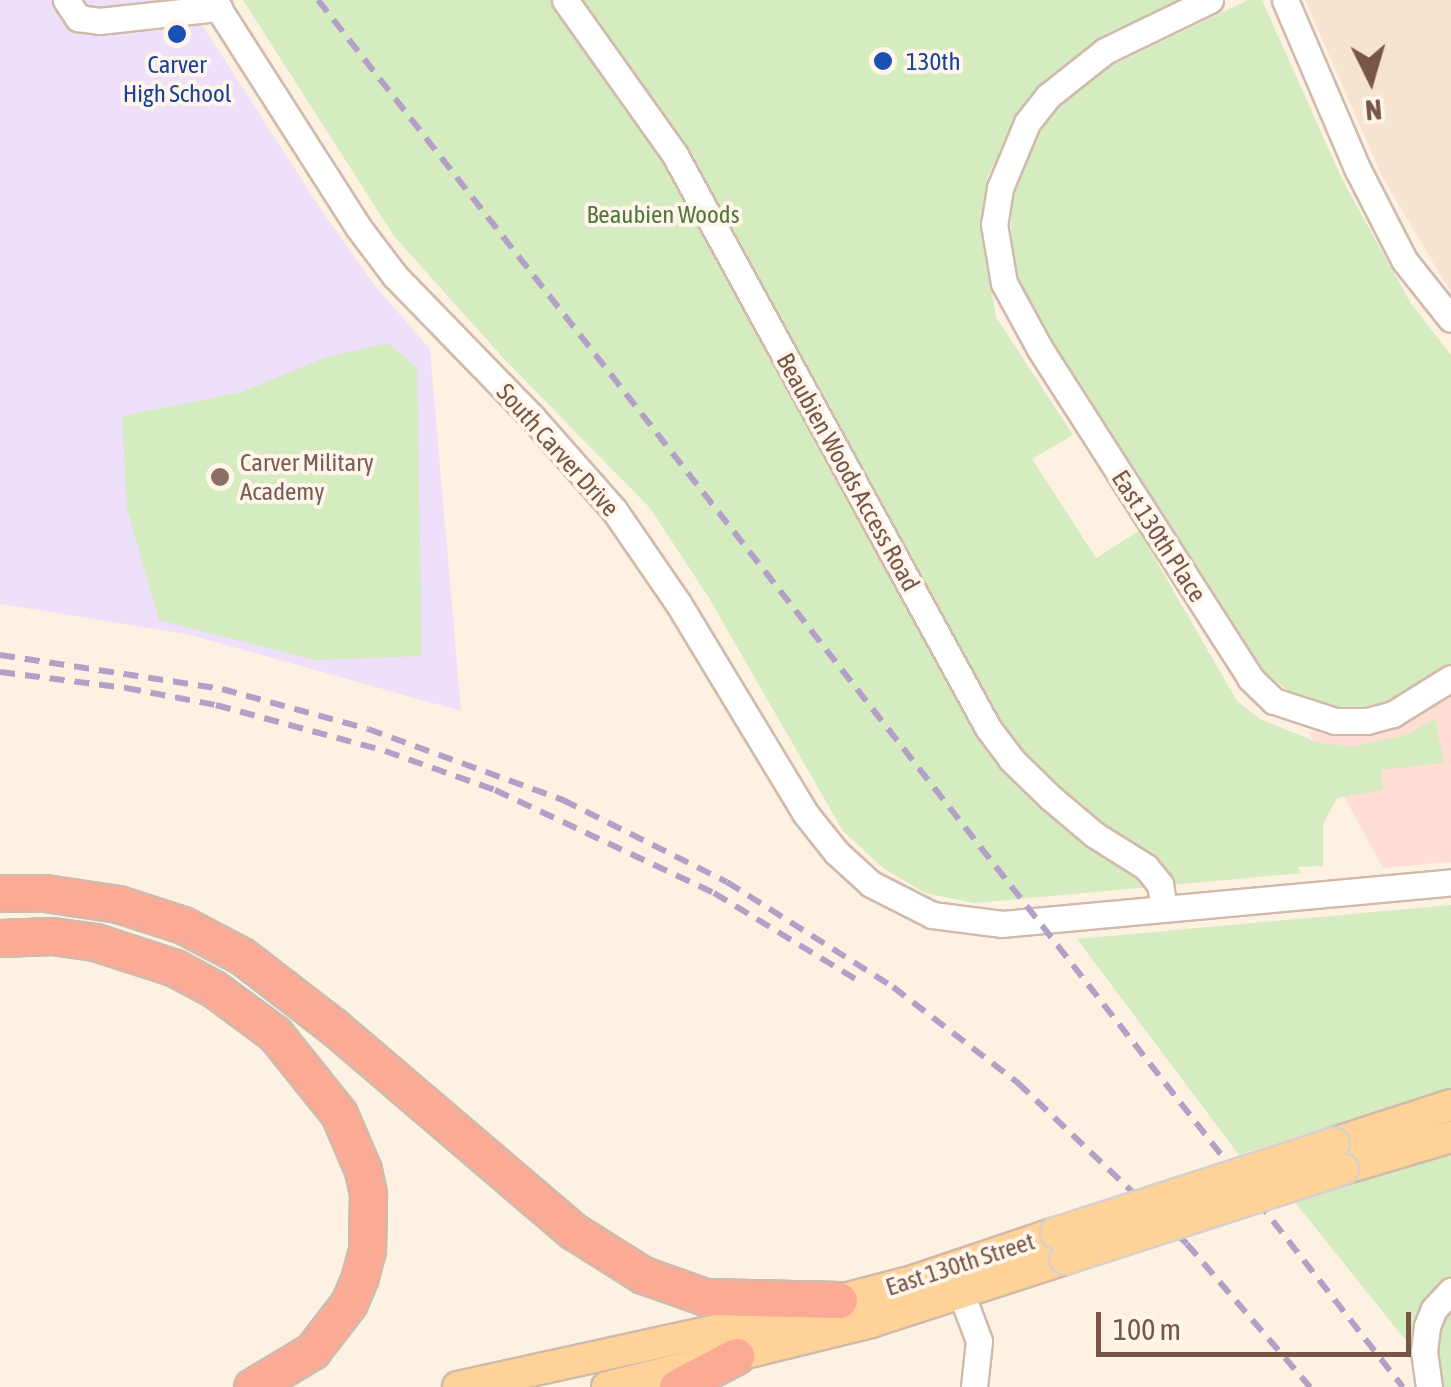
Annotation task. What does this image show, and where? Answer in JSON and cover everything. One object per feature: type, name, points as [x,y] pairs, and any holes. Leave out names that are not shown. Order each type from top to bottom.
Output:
[{"type":"highway","points":[[0,893],[80,896],[118,904],[183,924],[242,956],[349,1039],[573,1231],[643,1275],[704,1297],[839,1300]]},
{"type":"highway","points":[[0,938],[52,936],[95,942],[175,968],[214,989],[275,1034],[339,1114],[358,1156],[368,1194],[367,1250],[360,1277],[349,1302],[312,1351],[252,1387]]},
{"type":"highway","points":[[677,1387],[736,1356]]},
{"type":"main road","name":"East 130th Street","points":[[607,1387],[870,1322],[956,1280],[1338,1156],[1451,1105]]},
{"type":"main road","name":"East 130th Street","points":[[1338,1156],[1451,1137]]},
{"type":"main road","name":"East 130th Street","points":[[458,1387],[839,1300],[956,1280]]},
{"type":"street","points":[[66,0],[78,18],[99,21],[216,4]]},
{"type":"street","name":"Beaubien Woods Access Road","points":[[565,0],[675,154],[988,728],[1011,760],[1051,798],[1095,835],[1146,867],[1160,884],[1164,909]]},
{"type":"street","name":"East 130th Place","points":[[1210,0],[1105,50],[1074,73],[1027,124],[1000,188],[994,224],[996,253],[1017,312],[1250,678],[1274,701],[1335,720],[1393,714],[1451,678]]},
{"type":"street","points":[[1285,0],[1336,123],[1398,248],[1451,320]]},
{"type":"street","name":"South Carver Drive","points":[[216,4],[367,240],[395,276],[614,510],[678,603],[805,813],[836,852],[898,901],[932,915],[1002,924],[1164,909]]},
{"type":"street","points":[[1164,909],[1451,882]]},
{"type":"street","points":[[956,1280],[979,1341],[974,1387]]},
{"type":"street","points":[[1429,1387],[1424,1351],[1428,1326],[1434,1309],[1451,1292]]},
{"type":"shaded area","name":"Carver Military Academy","points":[[0,0],[186,0],[322,211],[375,286],[430,349],[461,711],[187,634],[0,604]]},
{"type":"shaded area","points":[[1305,0],[1451,0],[1451,293],[1383,178]]},
{"type":"shaded area","points":[[1451,695],[1451,862],[1383,868],[1308,731],[1347,736],[1378,732],[1415,717]]},
{"type":"green space","name":"Beaubien Woods","points":[[243,0],[1181,0],[1106,34],[1025,103],[987,178],[984,242],[996,317],[1073,435],[1032,459],[1096,558],[1139,531],[1237,701],[1260,719],[1319,743],[1354,746],[1406,735],[1435,719],[1444,763],[1381,770],[1383,790],[1337,798],[1323,824],[1323,866],[1298,867],[1301,873],[974,903],[925,893],[883,868],[843,831],[709,598],[650,508],[507,362],[394,236]]},
{"type":"green space","points":[[1248,0],[1262,0],[1343,181],[1410,302],[1451,355],[1451,665],[1396,701],[1350,710],[1297,698],[1255,664],[1025,301],[1010,254],[1012,200],[1029,148],[1059,106],[1103,70]]},
{"type":"green space","points":[[388,343],[417,368],[422,656],[315,660],[159,620],[127,509],[122,416],[242,392],[326,357]]},
{"type":"green space","points":[[1451,905],[1451,1088],[1239,1155],[1077,939]]},
{"type":"green space","points":[[1451,1152],[1451,1387],[1443,1387],[1294,1201]]},
{"type":"railway","points":[[318,0],[1403,1387]]},
{"type":"railway","points":[[0,655],[222,689],[368,729],[563,800],[727,882],[893,987],[1018,1083],[1187,1244],[1310,1387]]},
{"type":"railway","points":[[0,672],[126,688],[216,705],[385,751],[495,790],[714,893],[857,980]]},
{"type":"place","name":"Carver High School","points":[[177,34]]},
{"type":"place","name":"130th","points":[[883,61]]},
{"type":"place","name":"Carver Military Academy","points":[[220,477]]}]
